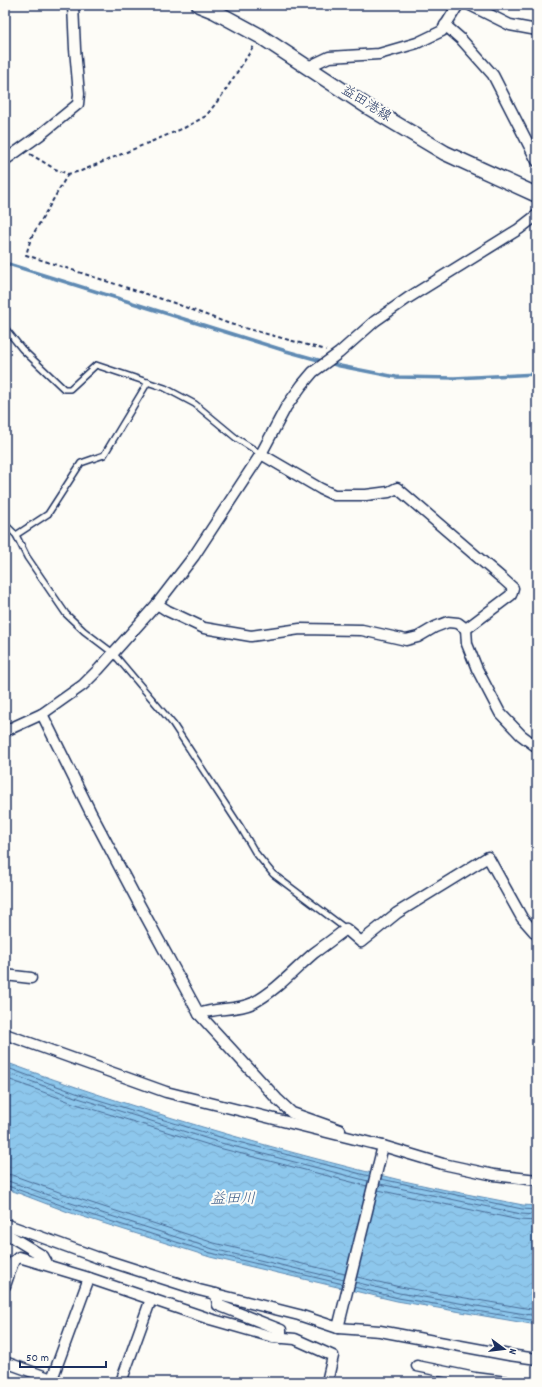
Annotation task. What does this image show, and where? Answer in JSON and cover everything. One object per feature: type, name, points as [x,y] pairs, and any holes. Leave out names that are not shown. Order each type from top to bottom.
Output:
[{"type":"main road","name":"益田港線","points":[[199,5],[214,11],[260,36],[368,107],[445,152],[537,195]]},
{"type":"street","points":[[5,160],[40,135],[78,104],[79,94],[73,5]]},
{"type":"street","points":[[308,67],[329,57],[379,54],[417,43],[442,31],[458,5]]},
{"type":"street","points":[[470,5],[510,25],[537,30]]},
{"type":"street","points":[[445,25],[461,38],[493,75],[537,162]]},
{"type":"street","points":[[5,731],[42,714],[83,685],[158,604],[194,556],[261,454],[286,408],[313,372],[338,353],[375,321],[408,298],[519,229],[537,215]]},
{"type":"street","points":[[261,454],[334,495],[366,495],[389,492],[397,488],[513,588],[511,595],[466,629]]},
{"type":"street","points":[[158,604],[168,611],[204,628],[250,636],[300,630],[362,630],[406,640],[418,637],[435,627],[448,622],[458,623],[466,629],[467,644],[474,663],[500,713],[521,734],[537,747]]},
{"type":"street","points":[[42,714],[90,811],[199,1014],[277,1099],[292,1113],[345,1132],[354,1139]]},
{"type":"street","points":[[199,1014],[208,1010],[243,1007],[254,1003],[286,979],[314,953],[346,929],[361,942],[397,913],[488,857],[522,918],[537,935]]},
{"type":"street","points":[[5,975],[31,978]]},
{"type":"street","points":[[5,1034],[166,1092],[354,1139],[382,1151],[494,1175],[537,1180]]},
{"type":"street","points":[[338,1328],[382,1151]]},
{"type":"street","points":[[5,1224],[96,1257],[216,1294],[299,1315],[338,1328],[380,1331],[537,1359]]},
{"type":"street","points":[[5,1233],[43,1256],[48,1265]]},
{"type":"street","points":[[5,1286],[13,1262],[19,1257],[48,1265],[210,1319],[273,1337],[295,1339],[333,1356],[326,1382]]},
{"type":"street","points":[[5,1362],[56,1380],[89,1278]]},
{"type":"street","points":[[216,1294],[218,1305],[281,1330],[281,1338]]},
{"type":"street","points":[[121,1382],[151,1299]]},
{"type":"street","points":[[417,1366],[475,1378],[506,1382]]},
{"type":"lane","points":[[5,328],[7,336],[64,389],[70,389],[96,365],[148,382],[165,388],[195,404],[236,438],[261,454]]},
{"type":"lane","points":[[16,535],[48,514],[81,464],[104,455],[148,382]]},
{"type":"lane","points":[[5,524],[16,535],[27,557],[66,614],[84,632],[113,652],[173,724],[255,852],[272,874],[346,929]]},
{"type":"path","points":[[20,149],[55,169],[68,174],[80,171],[184,128],[206,116],[223,94],[260,36]]},
{"type":"path","points":[[68,174],[31,238],[26,255],[174,303],[230,324],[338,353]]},
{"type":"water","name":"益田川","points":[[5,1062],[54,1080],[153,1112],[253,1142],[419,1184],[523,1205],[537,1206],[537,1325],[397,1301],[210,1257],[68,1212],[5,1188]]},
{"type":"waterway","points":[[5,263],[286,351],[340,366],[396,377],[454,378],[537,374]]}]
